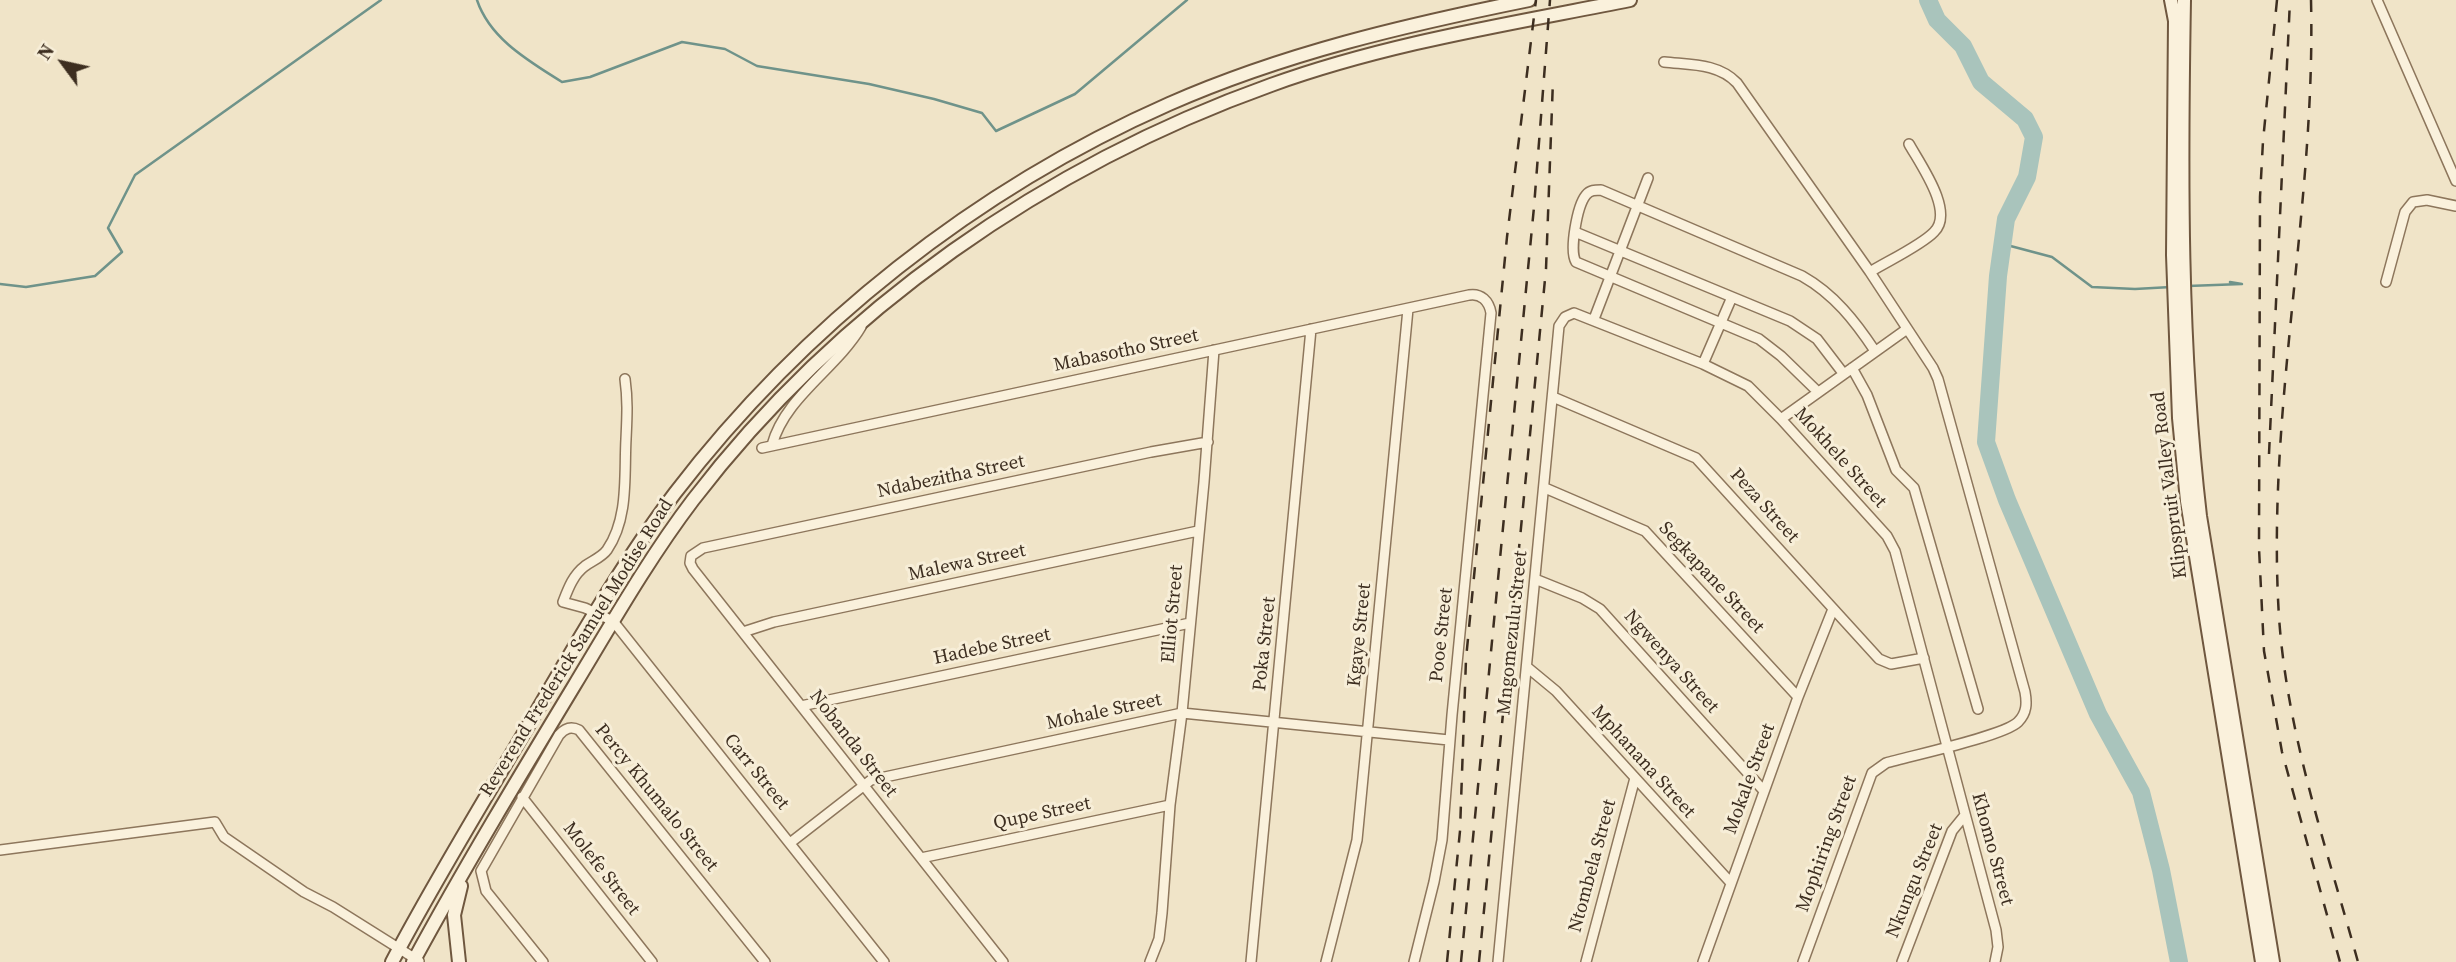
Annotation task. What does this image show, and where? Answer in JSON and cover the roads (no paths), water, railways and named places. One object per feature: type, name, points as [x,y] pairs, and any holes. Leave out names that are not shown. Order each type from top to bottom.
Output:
[{"type":"main road","name":"Reverend Frederick Samuel Modise Road","points":[[392,962],[428,894],[595,612],[675,494],[759,394],[868,292],[935,239],[1008,190],[1090,143],[1168,104],[1283,60],[1370,35],[1529,0]]},
{"type":"main road","name":"Reverend Frederick Samuel Modise Road","points":[[416,961],[467,865],[613,621],[691,503],[710,478],[796,384],[865,320],[932,266],[1022,205],[1101,159],[1208,110],[1273,84],[1364,56],[1480,29],[1630,0]]},
{"type":"main road","name":"Klipspruit Valley Road","points":[[2171,0],[2175,21],[2177,255],[2192,452],[2200,516],[2273,962]]},
{"type":"main road","name":"Klipspruit Valley Road","points":[[2177,255],[2184,0]]},
{"type":"main road","name":"Klipspruit Valley Road","points":[[2180,315],[2179,418],[2187,501],[2262,962]]},
{"type":"main road","points":[[459,962],[455,909],[467,865]]},
{"type":"street","points":[[2377,0],[2456,181]]},
{"type":"street","points":[[1664,62],[1709,67],[1724,71],[1733,79],[1870,272],[1938,379],[2027,704],[2021,718],[2013,727],[1946,747]]},
{"type":"street","points":[[1870,272],[1933,233],[1940,224],[1939,201],[1909,144]]},
{"type":"street","points":[[1594,319],[1648,178]]},
{"type":"street","points":[[1818,392],[1804,376],[1765,343],[1576,262],[1572,253],[1575,232],[1582,202],[1587,194],[1593,190],[1601,190],[1786,268],[1816,284],[1840,305],[1875,351]]},
{"type":"street","points":[[2386,282],[2405,212],[2413,202],[2427,200],[2456,206]]},
{"type":"street","points":[[1575,232],[1790,321],[1817,339],[1848,371],[1867,395],[1896,470],[1914,488],[1978,709]]},
{"type":"street","name":"Mabasotho Street","points":[[865,320],[852,342],[808,388],[767,446],[1476,294],[1485,299],[1491,310]]},
{"type":"street","points":[[1703,364],[1731,296]]},
{"type":"street","name":"Kgaye Street","points":[[1326,962],[1357,840],[1408,309]]},
{"type":"street","name":"Pooe Street","points":[[1413,962],[1441,848],[1491,310]]},
{"type":"street","name":"Mokhele Street","points":[[1571,313],[1594,319],[1703,364],[1748,386],[1781,419],[1892,544],[1946,747]]},
{"type":"street","name":"Mngomezulu Street","points":[[1498,962],[1559,326],[1563,318],[1571,313]]},
{"type":"street","points":[[1781,419],[1907,329]]},
{"type":"street","name":"Poka Street","points":[[1251,962],[1311,330]]},
{"type":"street","name":"Elliot Street","points":[[1150,962],[1159,939],[1170,805],[1182,713],[1208,442],[1214,350]]},
{"type":"street","name":"Carr Street","points":[[625,379],[629,407],[625,494],[618,525],[608,549],[569,584],[563,603],[595,612],[613,621],[884,962]]},
{"type":"street","name":"Peza Street","points":[[1553,397],[1696,458],[1875,656],[1891,664],[1923,658]]},
{"type":"street","name":"Ndabezitha Street","points":[[703,548],[1208,442]]},
{"type":"street","name":"Segkapane Street","points":[[1545,488],[1645,531],[1798,698]]},
{"type":"street","name":"Malewa Street","points":[[743,632],[786,619],[1198,531]]},
{"type":"street","name":"Nobanda Street","points":[[703,548],[691,556],[691,566],[1003,962]]},
{"type":"street","name":"Ngwenya Street","points":[[1535,579],[1583,598],[1600,609],[1765,791]]},
{"type":"street","name":"Mokale Street","points":[[1703,962],[1833,609]]},
{"type":"street","name":"Hadebe Street","points":[[801,706],[1190,623]]},
{"type":"street","name":"Mphanana Street","points":[[1527,667],[1556,691],[1731,883]]},
{"type":"street","name":"Mohale Street","points":[[790,843],[863,785],[883,776],[1182,713],[1273,720],[1449,740]]},
{"type":"street","name":"Percy Khumalo Street","points":[[522,797],[559,734],[567,728],[579,730],[765,962]]},
{"type":"street","name":"Khomo Street","points":[[1946,747],[1996,930],[1998,947],[1995,962]]},
{"type":"street","name":"Mophiring Street","points":[[1803,962],[1872,773],[1886,763],[1946,747]]},
{"type":"street","name":"Ntombela Street","points":[[1586,962],[1635,778]]},
{"type":"street","points":[[522,797],[481,874],[486,891],[543,962]]},
{"type":"street","name":"Molefe Street","points":[[522,797],[652,962]]},
{"type":"street","name":"Qupe Street","points":[[921,858],[1170,805]]},
{"type":"street","name":"Nkungu Street","points":[[1902,962],[1952,831],[1965,815]]},
{"type":"street","points":[[0,850],[215,822],[224,836],[304,892],[399,947],[416,961]]},
{"type":"waterway","points":[[0,284],[26,287],[95,276],[122,252],[108,228],[135,175],[381,0]]},
{"type":"waterway","points":[[477,0],[483,14],[501,38],[562,82],[590,77],[682,42],[725,49],[757,66],[869,84],[934,99],[982,113],[996,131],[1075,94],[1187,0]]},
{"type":"waterway","points":[[1928,0],[1937,20],[1963,46],[1981,82],[2025,119],[2034,137],[2027,177],[2006,219],[1998,276],[1986,442],[2007,500],[2098,714],[2141,792],[2161,870],[2179,962]]},
{"type":"waterway","points":[[2003,244],[2052,257],[2092,287],[2171,287]]},
{"type":"waterway","points":[[2188,286],[2242,284],[2230,282]]},
{"type":"railway","points":[[1447,962],[1460,831],[1466,659],[1507,237],[1536,0]]},
{"type":"railway","points":[[1461,962],[1534,207],[1550,0]]},
{"type":"railway","points":[[2277,0],[2260,197],[2259,548],[2264,651],[2282,752],[2340,962]]},
{"type":"railway","points":[[2269,454],[2290,0]]},
{"type":"railway","points":[[2311,0],[2311,77],[2306,155],[2279,463],[2279,617],[2283,661],[2299,748],[2358,962]]},
{"type":"railway","points":[[1479,962],[1546,269],[1553,80]]}]
